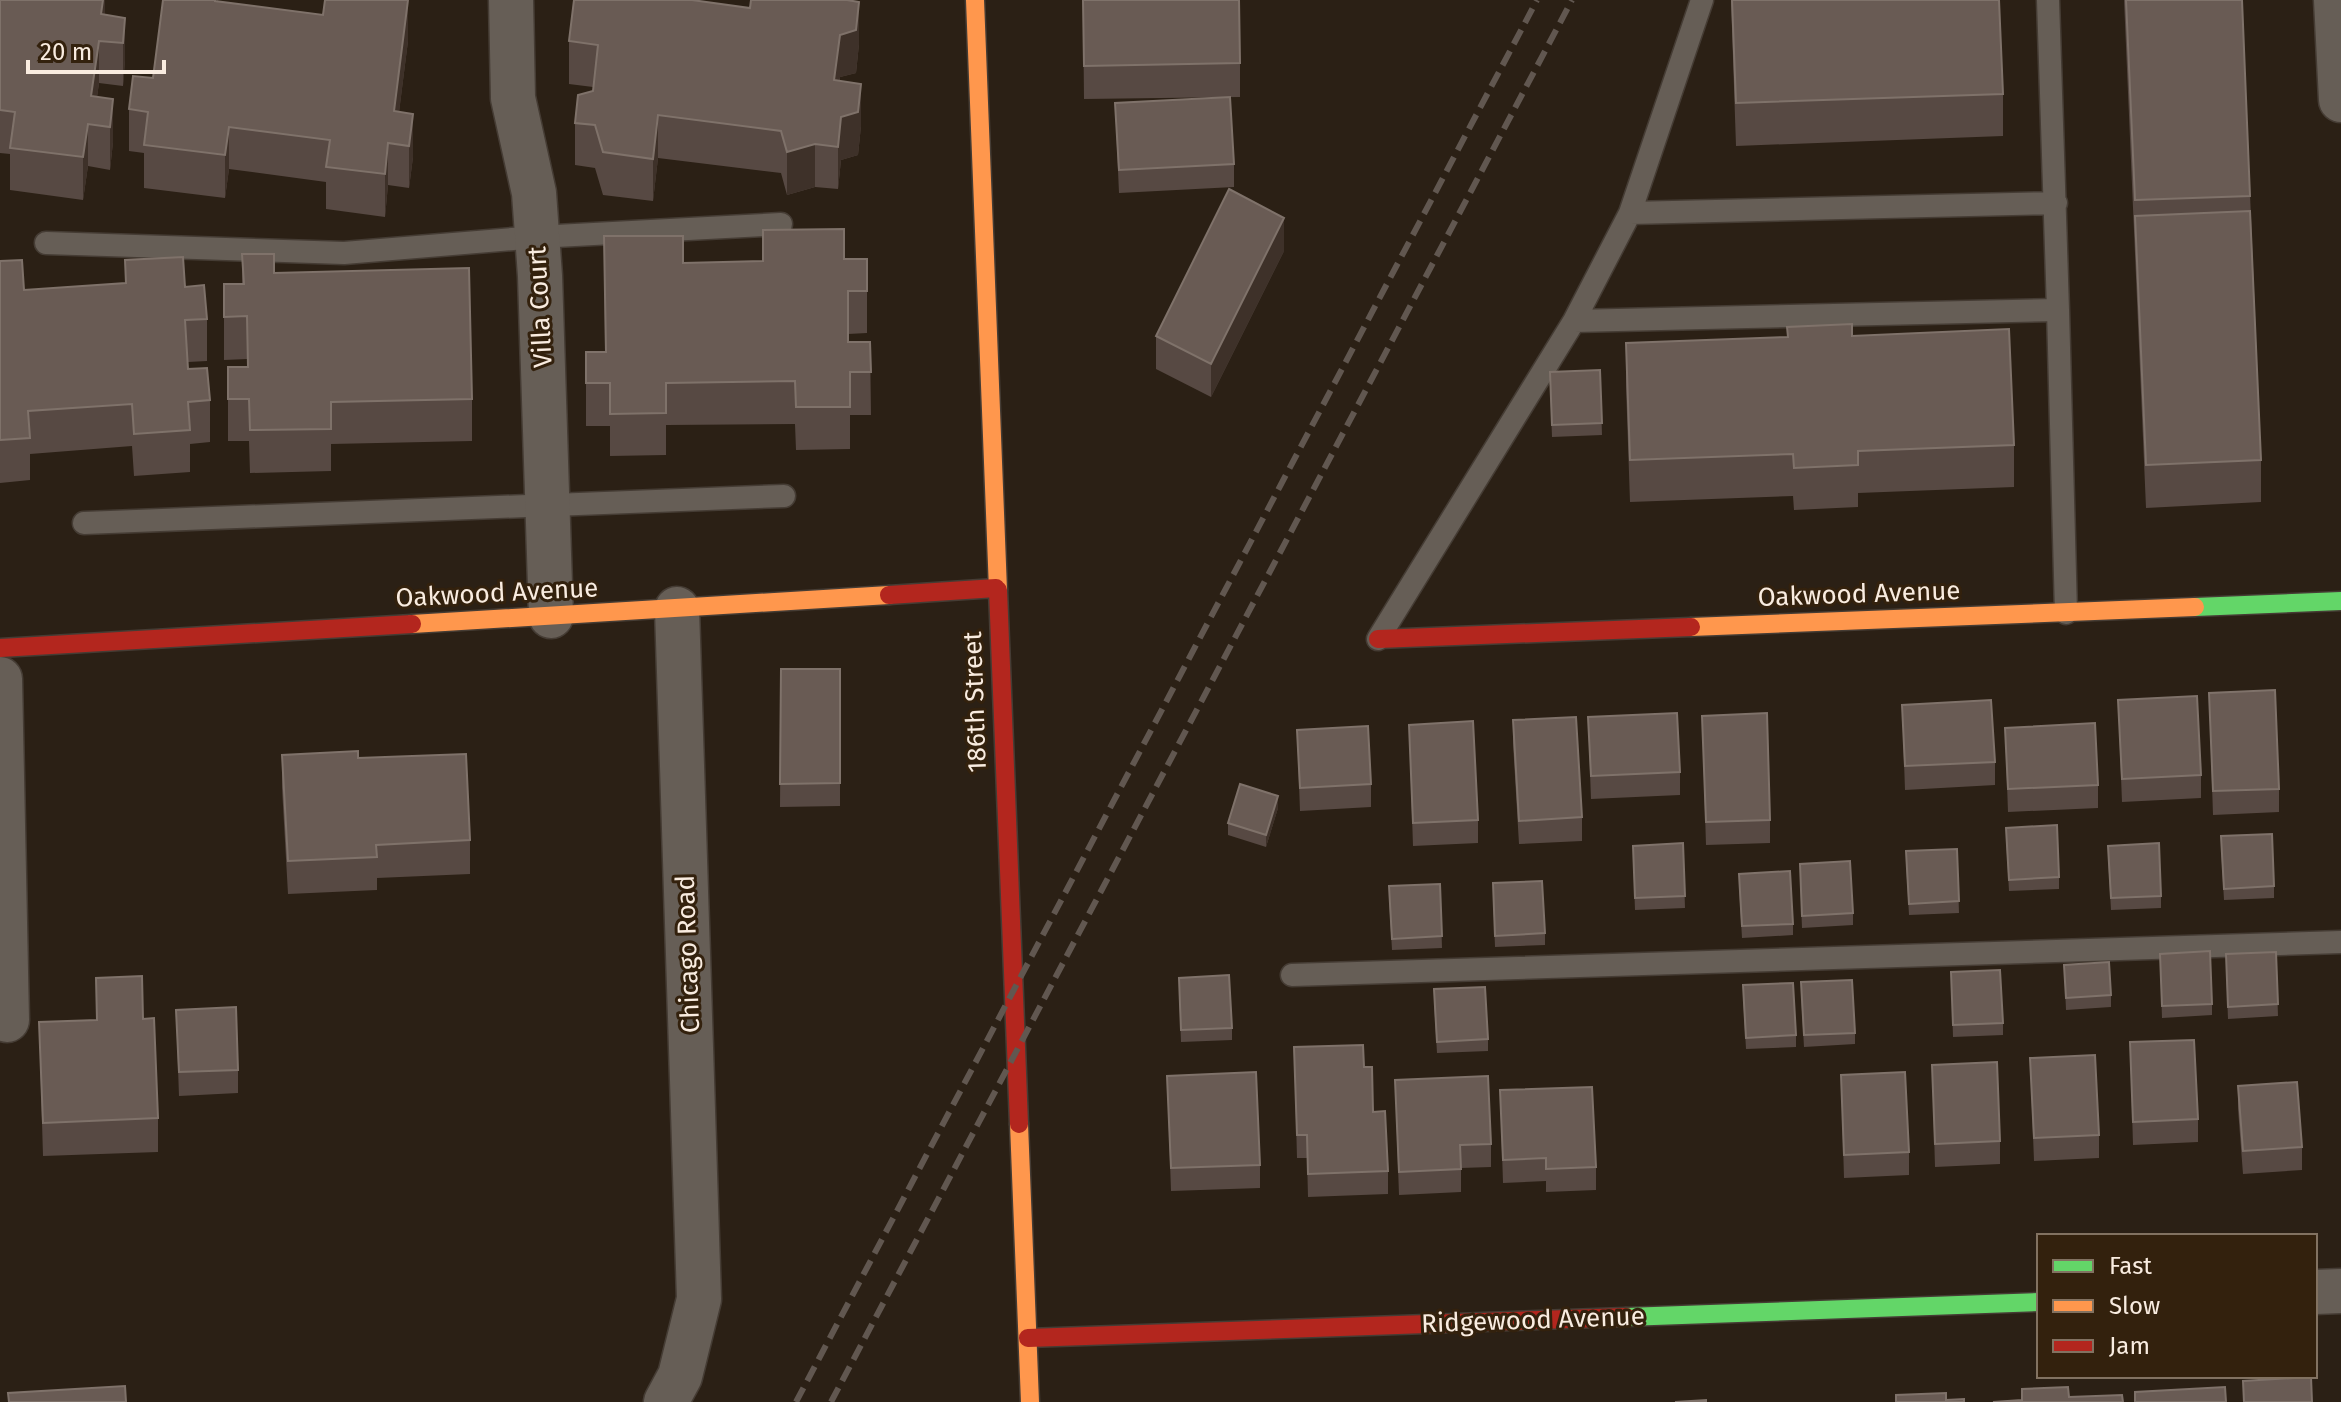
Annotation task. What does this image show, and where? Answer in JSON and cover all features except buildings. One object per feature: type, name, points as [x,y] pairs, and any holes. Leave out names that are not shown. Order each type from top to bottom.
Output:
[{"type":"street","name":"Villa Court","points":[[511,0],[513,98],[534,193],[537,237],[551,616]]},
{"type":"street","name":"186th Street","points":[[975,0],[1030,1402]]},
{"type":"street","points":[[2336,0],[2341,100]]},
{"type":"street","name":"Oakwood Avenue","points":[[0,648],[996,588]]},
{"type":"street","name":"Oakwood Avenue","points":[[1378,639],[2341,601]]},
{"type":"street","name":"Chicago Road","points":[[666,1402],[680,1376],[699,1299],[677,609]]},
{"type":"street","points":[[0,679],[7,1020]]},
{"type":"street","points":[[2317,1292],[2341,1291]]},
{"type":"street","name":"Ridgewood Avenue","points":[[1028,1338],[2037,1302]]},
{"type":"lane","points":[[1378,639],[1574,321],[1630,213],[1702,0]]},
{"type":"lane","points":[[2048,0],[2066,613]]},
{"type":"lane","points":[[1630,213],[2056,203]]},
{"type":"lane","points":[[46,243],[344,253],[537,237],[781,224]]},
{"type":"lane","points":[[1574,321],[2058,310]]},
{"type":"lane","points":[[84,523],[784,496]]},
{"type":"lane","points":[[1292,975],[2341,942]]},
{"type":"railway","points":[[796,1402],[1537,0]]},
{"type":"railway","points":[[831,1402],[1572,0]]},
{"type":"traffic: fast","points":[[2195,607],[2341,601]]},
{"type":"traffic: fast","points":[[1626,1317],[2037,1302]]},
{"type":"traffic: slow","points":[[975,0],[998,590]]},
{"type":"traffic: slow","points":[[412,624],[889,595]]},
{"type":"traffic: slow","points":[[1691,627],[2195,607]]},
{"type":"traffic: slow","points":[[1019,1124],[1030,1402]]},
{"type":"traffic: jam","points":[[889,595],[996,588]]},
{"type":"traffic: jam","points":[[998,590],[1019,1124]]},
{"type":"traffic: jam","points":[[0,648],[412,624]]},
{"type":"traffic: jam","points":[[1378,639],[1691,627]]},
{"type":"traffic: jam","points":[[1028,1338],[1626,1317]]}]
